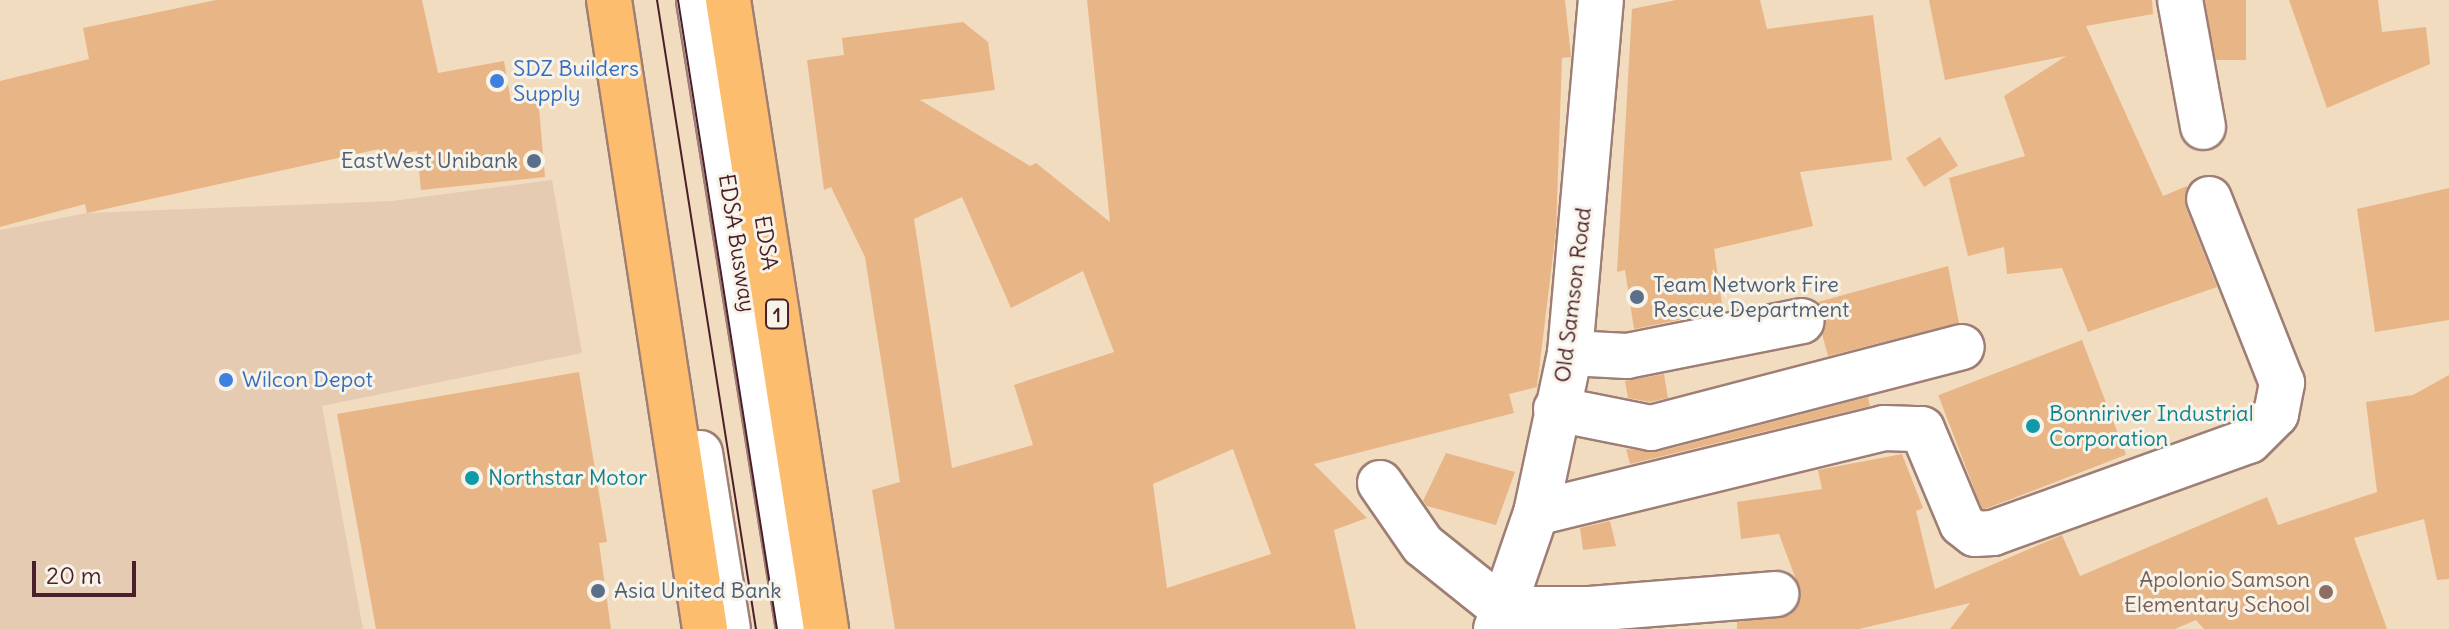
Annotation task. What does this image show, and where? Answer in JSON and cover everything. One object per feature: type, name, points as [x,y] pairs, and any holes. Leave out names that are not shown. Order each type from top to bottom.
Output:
[{"type":"highway","points":[[609,0],[705,629]]},
{"type":"highway","name":"EDSA","points":[[728,0],[826,629]]},
{"type":"street","points":[[629,0],[728,629]]},
{"type":"street","name":"EDSA Busway","points":[[699,0],[799,629]]},
{"type":"street","name":"Old Samson Road","points":[[1499,619],[1536,513],[1570,353],[1601,0]]},
{"type":"street","points":[[2180,0],[2203,127]]},
{"type":"street","points":[[1536,513],[1884,428],[1922,429],[1962,524],[1975,534],[1993,533],[2249,441],[2276,414],[2282,383],[2209,199]]},
{"type":"street","points":[[1570,353],[1627,356],[1802,321]]},
{"type":"street","points":[[1556,409],[1651,428],[1962,347]]},
{"type":"street","points":[[1380,483],[1423,545],[1499,619],[1776,594]]},
{"type":"shaded area","name":"Wilcon Depot","points":[[552,180],[582,353],[322,406],[363,629],[0,629],[0,230],[87,213],[392,201]]},
{"type":"building","points":[[216,0],[422,0],[438,73],[504,61],[511,102],[538,97],[545,177],[421,190],[417,151],[381,157],[379,149],[87,213],[85,204],[0,227],[0,81],[89,59],[83,28]]},
{"type":"building","points":[[1087,0],[1565,0],[1571,57],[1562,58],[1556,230],[1537,387],[1509,394],[1514,413],[1314,464],[1367,518],[1334,530],[1356,629],[895,629],[872,490],[900,482],[865,257],[831,187],[824,190],[807,60],[844,55],[842,38],[963,22],[988,42],[995,90],[920,100],[1030,166],[1036,163],[1110,222]],"holes":[[[962,197],[1011,308],[1083,271],[1114,352],[1014,385],[1033,445],[952,468],[914,219]],[[1233,449],[1271,554],[1167,588],[1153,484]]]},
{"type":"building","points":[[1676,0],[1760,0],[1767,29],[1873,15],[1892,160],[1800,172],[1813,226],[1714,249],[1723,311],[1634,329],[1625,270],[1617,272],[1632,9]]},
{"type":"building","points":[[1929,0],[2152,0],[2153,14],[2086,26],[2163,196],[2187,186],[2186,208],[2217,287],[2088,332],[2062,268],[2007,274],[2004,247],[1968,256],[1949,178],[2025,156],[2004,96],[2066,56],[1945,80]]},
{"type":"building","points":[[2205,0],[2246,0],[2246,60],[2205,60]]},
{"type":"building","points":[[2289,0],[2378,0],[2382,32],[2426,27],[2430,64],[2327,108]]},
{"type":"building","points":[[1940,137],[1958,166],[1924,187],[1906,158]]},
{"type":"building","points":[[2449,188],[2449,320],[2375,332],[2357,209]]},
{"type":"building","points":[[1948,266],[1959,323],[1828,356],[1822,334],[1827,317],[1818,302]]},
{"type":"building","name":"Bonniriver Industrial Corporation","points":[[2082,340],[2126,455],[1982,510],[1938,395]]},
{"type":"building","name":"Northstar Motor","points":[[579,372],[607,542],[599,543],[611,629],[376,629],[337,414]]},
{"type":"building","points":[[1664,374],[1668,398],[1650,402],[1628,398],[1625,381]]},
{"type":"building","points":[[2449,375],[2449,579],[2437,580],[2424,519],[2354,538],[2387,629],[2204,629],[2196,620],[2175,629],[1950,629],[1970,603],[1859,629],[1737,629],[1737,622],[1790,615],[1801,593],[1779,534],[1741,539],[1737,502],[1822,489],[1818,470],[1902,454],[1923,508],[1916,511],[1935,589],[2062,535],[2080,576],[2267,497],[2278,525],[2377,492],[2366,402],[2413,395]]},
{"type":"building","points":[[1868,397],[1870,406],[1630,464],[1626,449],[1657,452]]},
{"type":"building","points":[[1446,453],[1515,472],[1496,525],[1427,506],[1423,501]]},
{"type":"building","points":[[1610,521],[1616,546],[1583,550],[1580,528]]},
{"type":"tram line","points":[[657,0],[756,629]]},
{"type":"tram line","points":[[678,0],[777,629]]},
{"type":"place","name":"SDZ Builders Supply","points":[[497,81]]},
{"type":"place","name":"EastWest Unibank","points":[[534,161]]},
{"type":"place","name":"Team Network Fire Rescue Department","points":[[1637,297]]},
{"type":"place","name":"Wilcon Depot","points":[[226,380]]},
{"type":"place","name":"Bonniriver Industrial Corporation","points":[[2033,426]]},
{"type":"place","name":"Northstar Motor","points":[[472,478]]},
{"type":"place","name":"Asia United Bank","points":[[598,591]]},
{"type":"place","name":"Apolonio Samson Elementary School","points":[[2326,592]]}]
